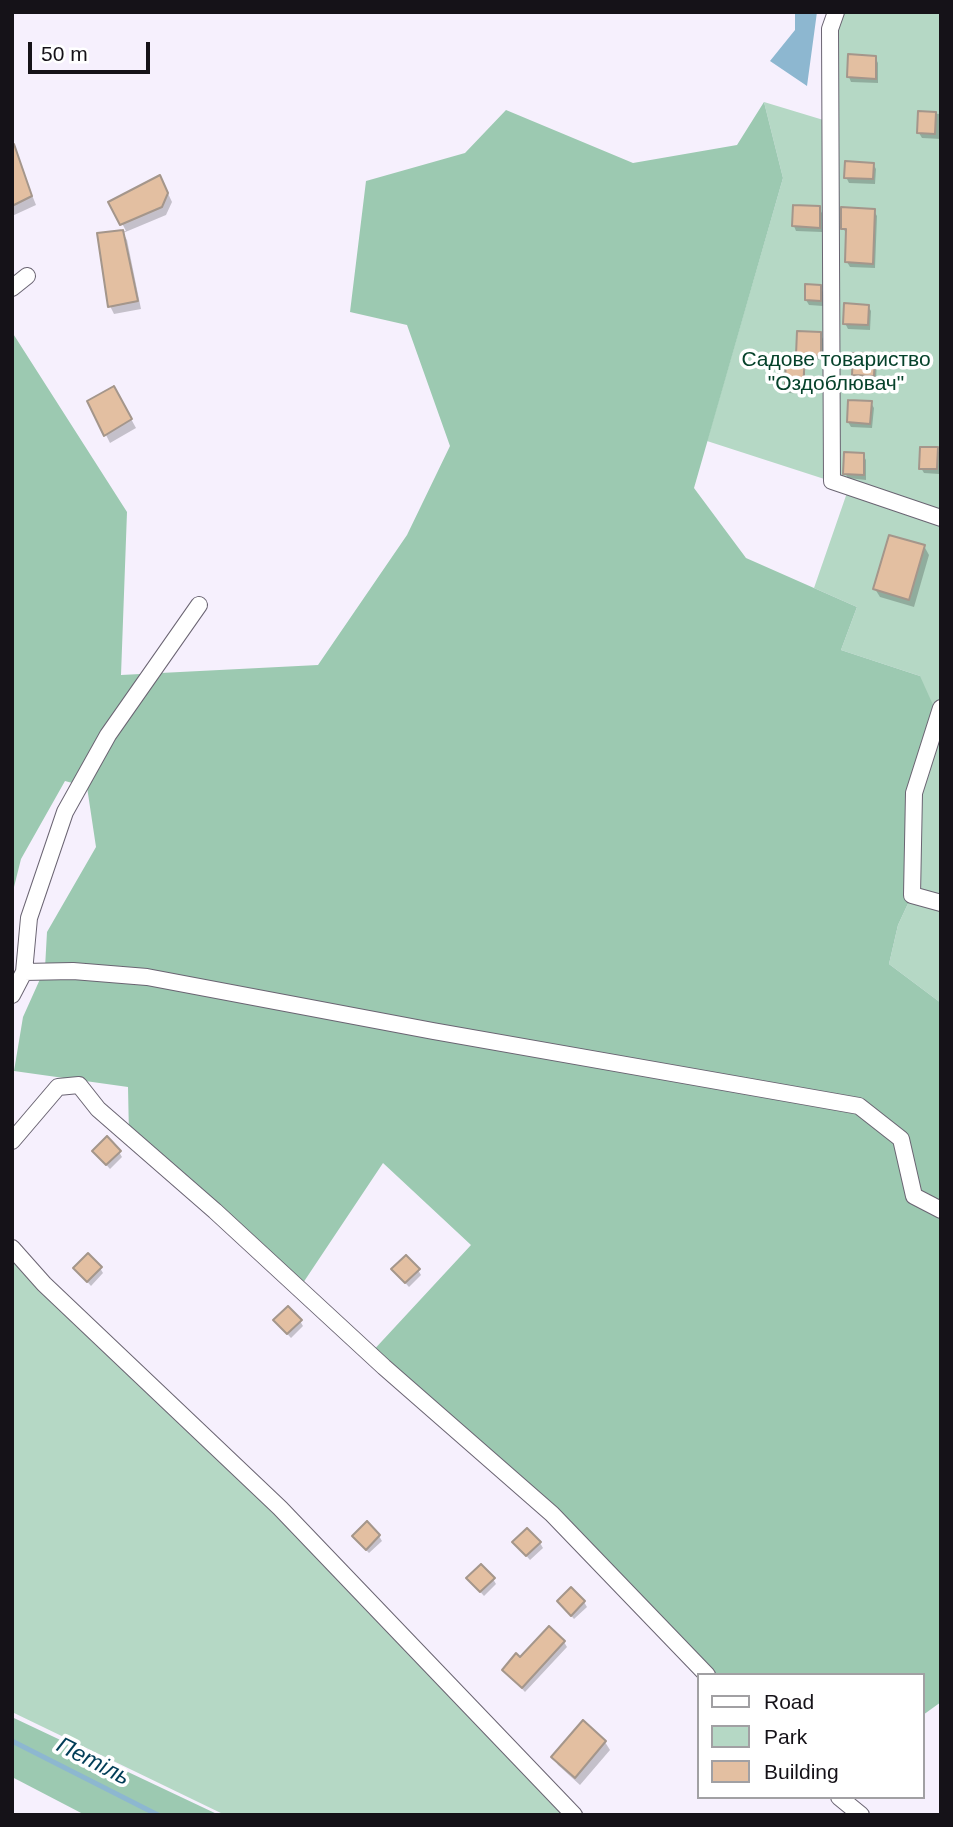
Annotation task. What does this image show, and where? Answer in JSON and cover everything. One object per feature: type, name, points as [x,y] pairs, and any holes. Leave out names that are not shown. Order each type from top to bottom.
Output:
[{"type":"street","points":[[836,12],[830,29],[832,481],[941,518]]},
{"type":"street","points":[[12,288],[27,276]]},
{"type":"street","points":[[12,995],[24,972],[29,918],[65,812],[108,735],[199,605]]},
{"type":"street","points":[[940,713],[914,793],[912,895],[941,903]]},
{"type":"street","points":[[24,972],[73,971],[147,977],[859,1107],[901,1139],[914,1196],[941,1210]]},
{"type":"street","points":[[12,1141],[58,1087],[79,1085],[99,1109],[215,1211],[384,1367],[552,1514],[705,1673]]},
{"type":"street","points":[[12,1248],[44,1284],[280,1508],[574,1815]]},
{"type":"street","points":[[841,1799],[861,1815]]},
{"type":"green space","name":"Садове товариство \"Оздоблювач\"","points":[[836,12],[941,12],[941,1003],[889,964],[898,925],[912,895],[920,676],[841,650],[857,607],[814,588],[849,487],[707,441],[783,178],[764,102],[830,122]]},
{"type":"green space","points":[[764,102],[783,178],[694,488],[746,558],[857,607],[841,650],[920,676],[938,716],[914,793],[912,895],[898,925],[889,964],[941,1003],[941,1702],[925,1714],[925,1673],[705,1673],[552,1514],[370,1354],[471,1245],[383,1163],[299,1289],[129,1136],[128,1087],[14,1071],[23,1017],[45,968],[47,932],[96,847],[87,787],[65,781],[21,859],[12,895],[12,332],[127,512],[121,675],[318,665],[407,535],[450,446],[407,325],[350,312],[366,181],[465,153],[506,110],[633,163],[737,145]]},
{"type":"green space","points":[[12,1248],[280,1508],[574,1815],[225,1815],[12,1712]]},
{"type":"green space","points":[[12,1717],[219,1815],[85,1815],[12,1777]]},
{"type":"water","points":[[795,12],[817,12],[807,86],[770,61],[795,30]]},
{"type":"building","points":[[848,54],[876,56],[876,79],[847,77]]},
{"type":"building","points":[[918,111],[936,112],[935,134],[917,133]]},
{"type":"building","points":[[12,144],[32,196],[12,206]]},
{"type":"building","points":[[845,161],[874,163],[873,179],[844,178]]},
{"type":"building","points":[[160,175],[168,193],[162,207],[120,225],[108,202]]},
{"type":"building","points":[[793,205],[820,206],[820,228],[792,226]]},
{"type":"building","points":[[841,207],[875,209],[873,264],[845,262],[846,229],[841,229]]},
{"type":"building","points":[[123,230],[138,301],[108,307],[97,233]]},
{"type":"building","points":[[805,284],[821,285],[821,301],[805,300]]},
{"type":"building","points":[[844,303],[869,305],[868,325],[843,324]]},
{"type":"building","points":[[797,331],[821,332],[821,356],[796,355]]},
{"type":"building","points":[[853,353],[875,353],[874,376],[852,375]]},
{"type":"building","points":[[786,354],[805,355],[803,389],[785,388]]},
{"type":"building","points":[[114,386],[132,419],[104,436],[87,401]]},
{"type":"building","points":[[848,400],[872,401],[870,424],[847,422]]},
{"type":"building","points":[[920,447],[938,447],[937,469],[919,469]]},
{"type":"building","points":[[844,452],[864,453],[864,475],[843,474]]},
{"type":"building","points":[[889,535],[925,545],[909,600],[873,589]]},
{"type":"building","points":[[107,1136],[121,1151],[106,1165],[92,1151]]},
{"type":"building","points":[[88,1253],[102,1267],[87,1282],[73,1268]]},
{"type":"building","points":[[406,1255],[420,1269],[405,1283],[391,1269]]},
{"type":"building","points":[[288,1306],[302,1320],[287,1334],[273,1320]]},
{"type":"building","points":[[367,1521],[380,1535],[366,1550],[352,1536]]},
{"type":"building","points":[[527,1528],[541,1542],[526,1556],[512,1542]]},
{"type":"building","points":[[481,1564],[495,1578],[480,1592],[466,1578]]},
{"type":"building","points":[[571,1587],[585,1601],[571,1616],[557,1601]]},
{"type":"building","points":[[549,1626],[565,1641],[522,1688],[502,1670],[516,1653],[520,1657]]},
{"type":"building","points":[[583,1720],[606,1741],[575,1778],[551,1757]]},
{"type":"waterway","name":"Петіль","points":[[12,1741],[158,1815]]}]
